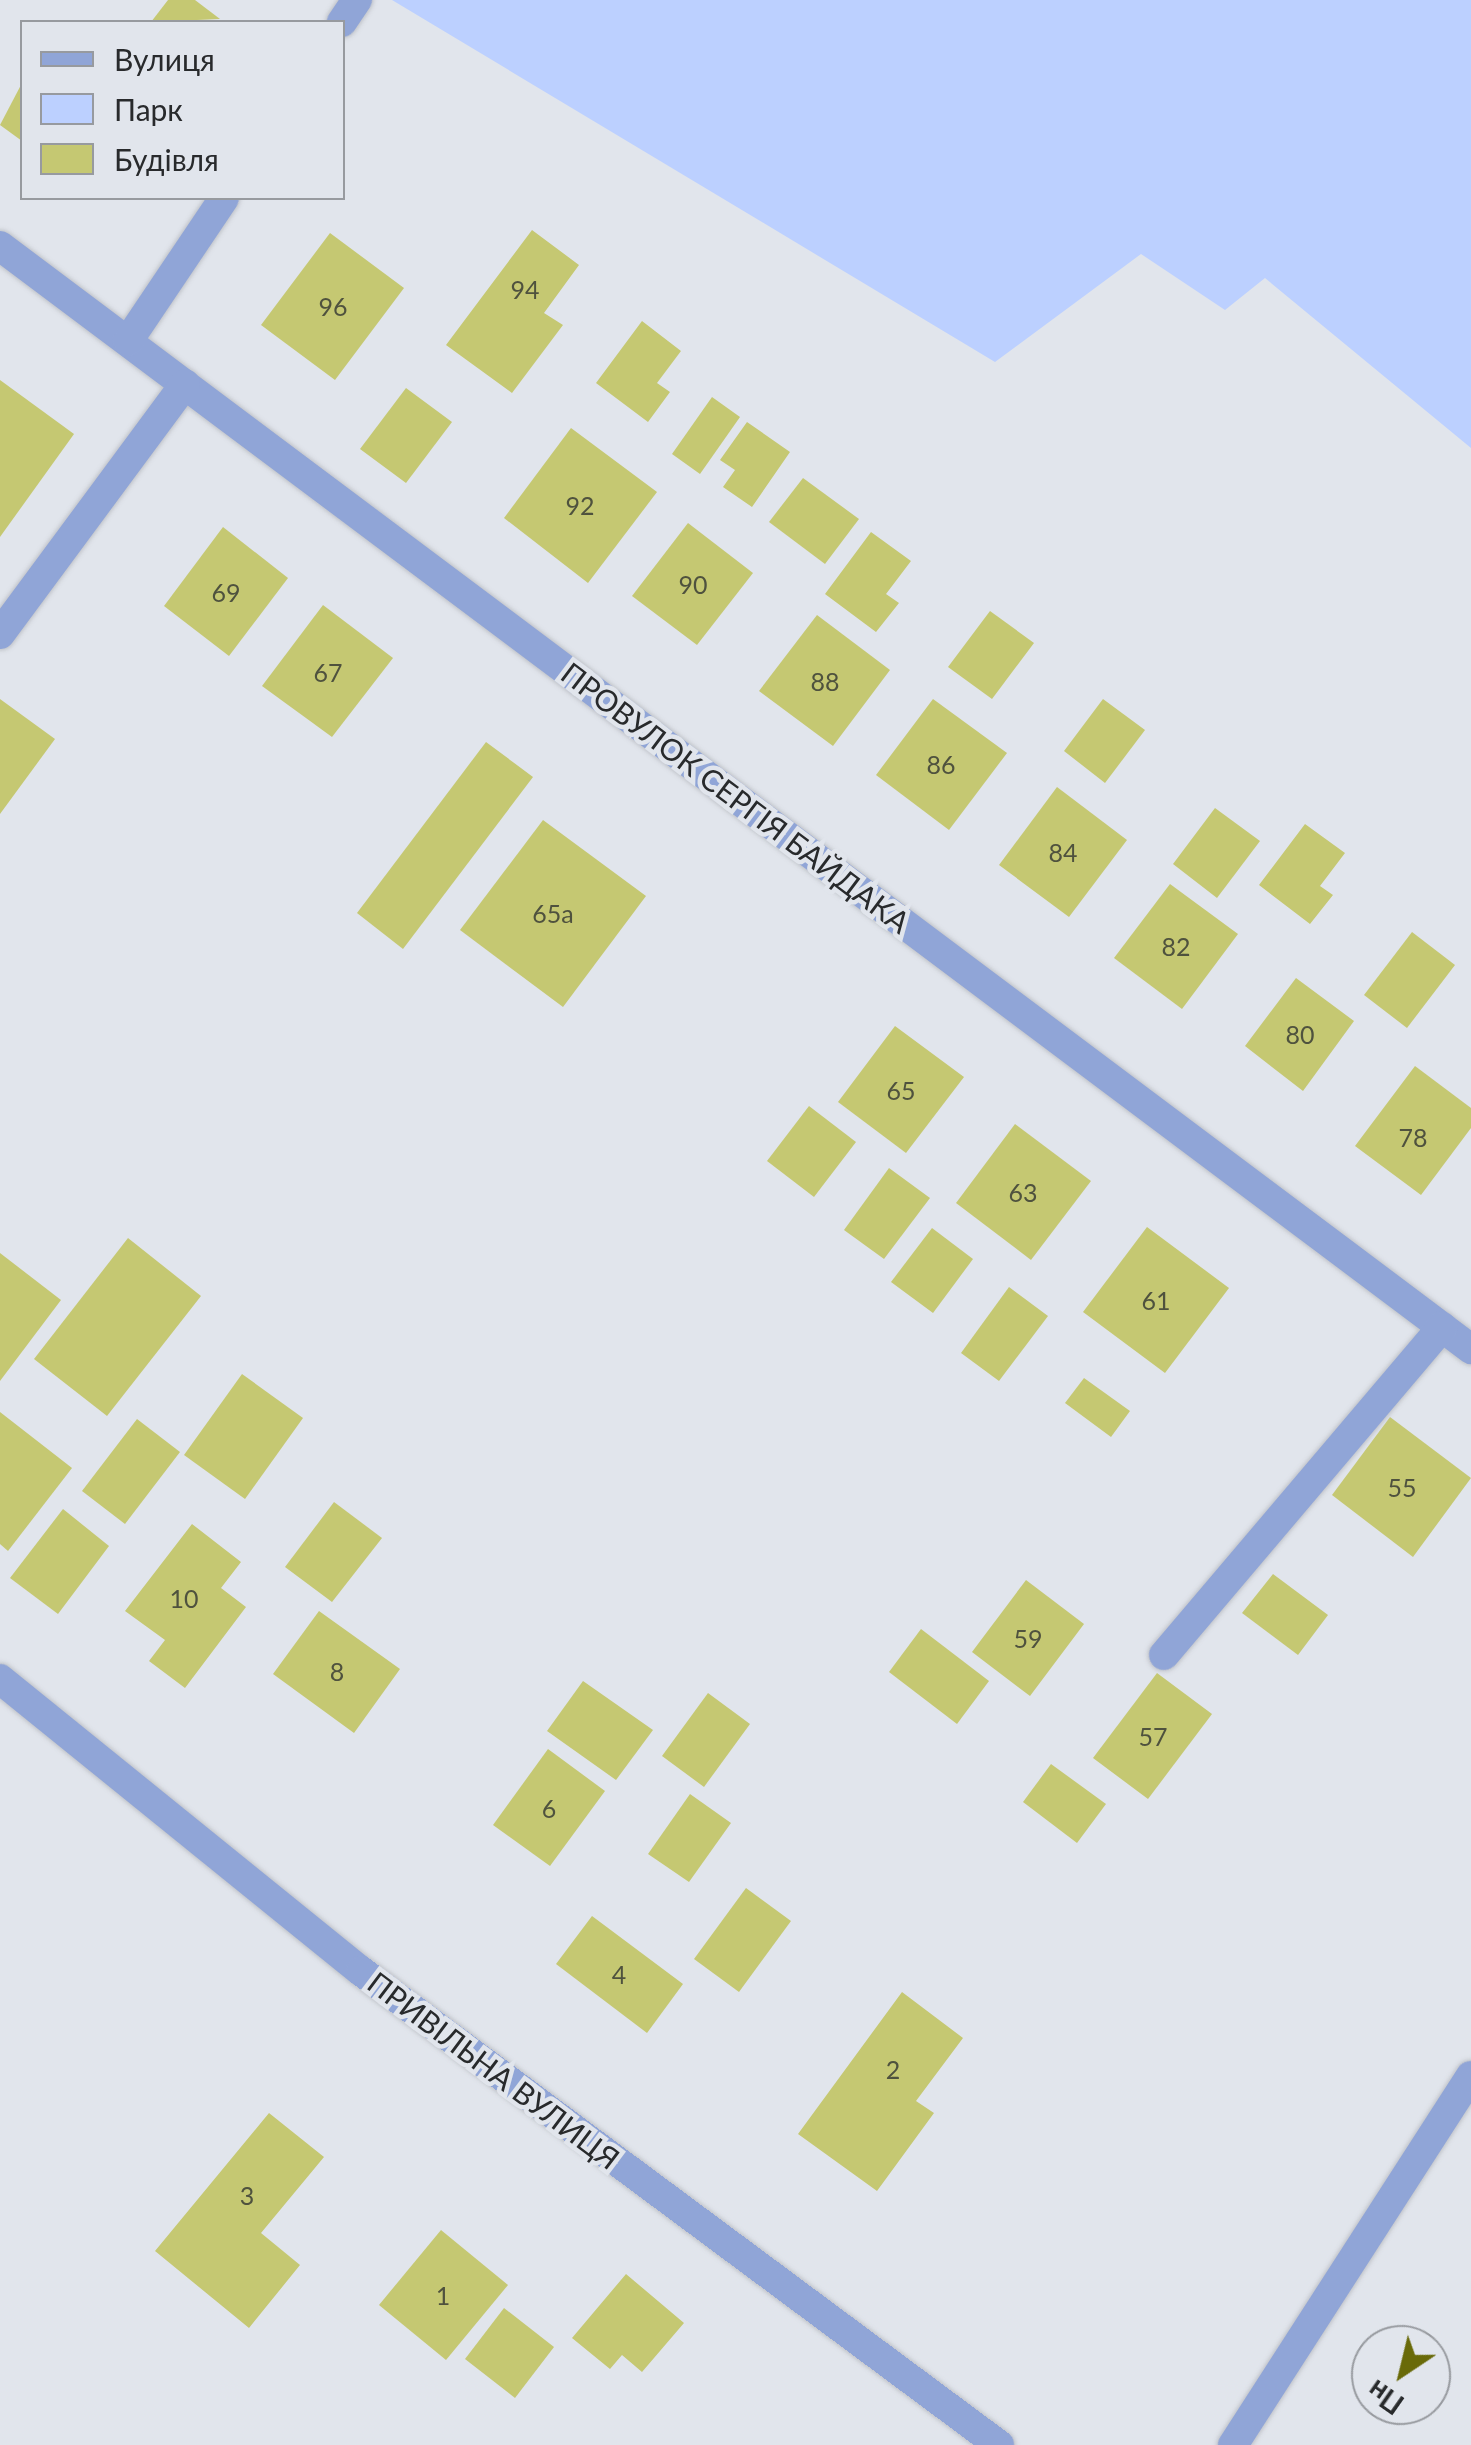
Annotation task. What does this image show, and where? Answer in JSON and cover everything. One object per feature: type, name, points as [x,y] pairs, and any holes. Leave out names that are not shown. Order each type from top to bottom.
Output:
[{"type":"street","points":[[128,342],[223,200]]},
{"type":"street","name":"ПРОВУЛОК СЕРГІЯ БАЙДАКА","points":[[0,246],[1471,1349]]},
{"type":"street","points":[[0,634],[185,384]]},
{"type":"street","points":[[1164,1655],[1442,1327]]},
{"type":"street","name":"ПРИВІЛЬНА ВУЛИЦЯ","points":[[0,1680],[361,1972],[1000,2445]]},
{"type":"street","points":[[1232,2445],[1471,2076]]},
{"type":"green space","points":[[392,0],[1471,0],[1471,448],[1265,278],[1225,310],[1141,254],[995,362]]},
{"type":"building","points":[[168,0],[195,0],[220,19],[197,20],[153,20]]},
{"type":"building","points":[[20,87],[20,140],[0,125]]},
{"type":"building","points":[[532,230],[579,265],[544,313],[563,325],[512,393],[446,345]]},
{"type":"building","points":[[330,233],[404,288],[335,380],[261,325]]},
{"type":"building","points":[[642,321],[681,351],[657,383],[670,392],[648,422],[596,383]]},
{"type":"building","points":[[0,380],[74,434],[0,537]]},
{"type":"building","points":[[406,388],[452,422],[406,483],[360,449]]},
{"type":"building","points":[[712,397],[740,417],[700,474],[672,454]]},
{"type":"building","points":[[747,422],[790,452],[752,507],[723,487],[735,470],[720,460]]},
{"type":"building","points":[[571,428],[657,492],[588,583],[504,518]]},
{"type":"building","points":[[803,478],[859,519],[825,564],[769,522]]},
{"type":"building","points":[[688,523],[753,573],[697,645],[632,596]]},
{"type":"building","points":[[223,527],[288,578],[229,656],[164,606]]},
{"type":"building","points":[[871,532],[911,561],[886,594],[899,603],[876,632],[825,594]]},
{"type":"building","points":[[323,605],[393,658],[332,737],[262,686]]},
{"type":"building","points":[[990,611],[1034,643],[992,699],[948,667]]},
{"type":"building","points":[[817,615],[890,670],[833,746],[759,691]]},
{"type":"building","points":[[0,699],[55,739],[0,814]]},
{"type":"building","points":[[933,699],[1007,753],[949,830],[876,775]]},
{"type":"building","points":[[1103,699],[1145,730],[1105,783],[1064,751]]},
{"type":"building","points":[[486,742],[533,777],[403,949],[357,913]]},
{"type":"building","points":[[1057,787],[1127,840],[1069,917],[999,865]]},
{"type":"building","points":[[1215,808],[1260,841],[1217,898],[1173,864]]},
{"type":"building","points":[[543,820],[646,896],[563,1007],[460,930]]},
{"type":"building","points":[[1305,824],[1345,853],[1320,886],[1333,895],[1310,924],[1259,885]]},
{"type":"building","points":[[1170,884],[1238,934],[1182,1009],[1114,958]]},
{"type":"building","points":[[1412,932],[1455,965],[1407,1028],[1364,995]]},
{"type":"building","points":[[1296,978],[1354,1021],[1303,1091],[1245,1046]]},
{"type":"building","points":[[895,1026],[964,1077],[906,1153],[838,1102]]},
{"type":"building","points":[[1415,1066],[1471,1108],[1471,1128],[1421,1195],[1355,1146]]},
{"type":"building","points":[[809,1106],[856,1142],[814,1197],[767,1161]]},
{"type":"building","points":[[1015,1124],[1091,1181],[1031,1260],[956,1203]]},
{"type":"building","points":[[889,1168],[930,1198],[884,1259],[844,1230]]},
{"type":"building","points":[[1147,1227],[1229,1288],[1165,1373],[1083,1312]]},
{"type":"building","points":[[932,1228],[973,1259],[933,1313],[891,1282]]},
{"type":"building","points":[[128,1238],[201,1296],[107,1416],[34,1359]]},
{"type":"building","points":[[0,1253],[61,1300],[0,1381]]},
{"type":"building","points":[[1009,1287],[1048,1316],[999,1381],[961,1353]]},
{"type":"building","points":[[242,1374],[303,1418],[245,1499],[184,1455]]},
{"type":"building","points":[[1084,1378],[1130,1411],[1111,1437],[1065,1403]]},
{"type":"building","points":[[0,1412],[72,1468],[8,1551],[0,1544]]},
{"type":"building","points":[[1390,1417],[1471,1478],[1413,1557],[1332,1495]]},
{"type":"building","points":[[137,1419],[180,1452],[125,1524],[82,1491]]},
{"type":"building","points":[[334,1502],[382,1538],[332,1602],[285,1567]]},
{"type":"building","points":[[63,1509],[109,1546],[58,1614],[10,1578]]},
{"type":"building","points":[[192,1524],[241,1562],[221,1588],[246,1607],[185,1688],[149,1661],[165,1640],[125,1611]]},
{"type":"building","points":[[1273,1574],[1328,1615],[1298,1655],[1242,1613]]},
{"type":"building","points":[[1026,1580],[1084,1624],[1030,1696],[972,1652]]},
{"type":"building","points":[[319,1611],[400,1669],[354,1733],[273,1674]]},
{"type":"building","points":[[921,1629],[989,1681],[957,1724],[889,1672]]},
{"type":"building","points":[[1157,1673],[1212,1714],[1148,1799],[1093,1758]]},
{"type":"building","points":[[583,1681],[653,1730],[616,1780],[547,1731]]},
{"type":"building","points":[[708,1693],[750,1724],[704,1787],[662,1756]]},
{"type":"building","points":[[548,1749],[605,1791],[550,1866],[493,1825]]},
{"type":"building","points":[[1051,1764],[1106,1804],[1077,1843],[1023,1802]]},
{"type":"building","points":[[690,1794],[731,1823],[689,1882],[648,1854]]},
{"type":"building","points":[[746,1888],[791,1921],[739,1992],[694,1959]]},
{"type":"building","points":[[592,1916],[683,1984],[647,2033],[556,1964]]},
{"type":"building","points":[[902,1992],[963,2038],[916,2101],[934,2113],[877,2191],[798,2134]]},
{"type":"building","points":[[269,2113],[324,2157],[261,2233],[300,2265],[249,2328],[155,2251]]},
{"type":"building","points":[[441,2230],[508,2285],[446,2360],[379,2305]]},
{"type":"building","points":[[626,2274],[684,2323],[642,2372],[622,2355],[610,2369],[572,2338]]},
{"type":"building","points":[[504,2308],[554,2347],[515,2398],[465,2359]]}]
